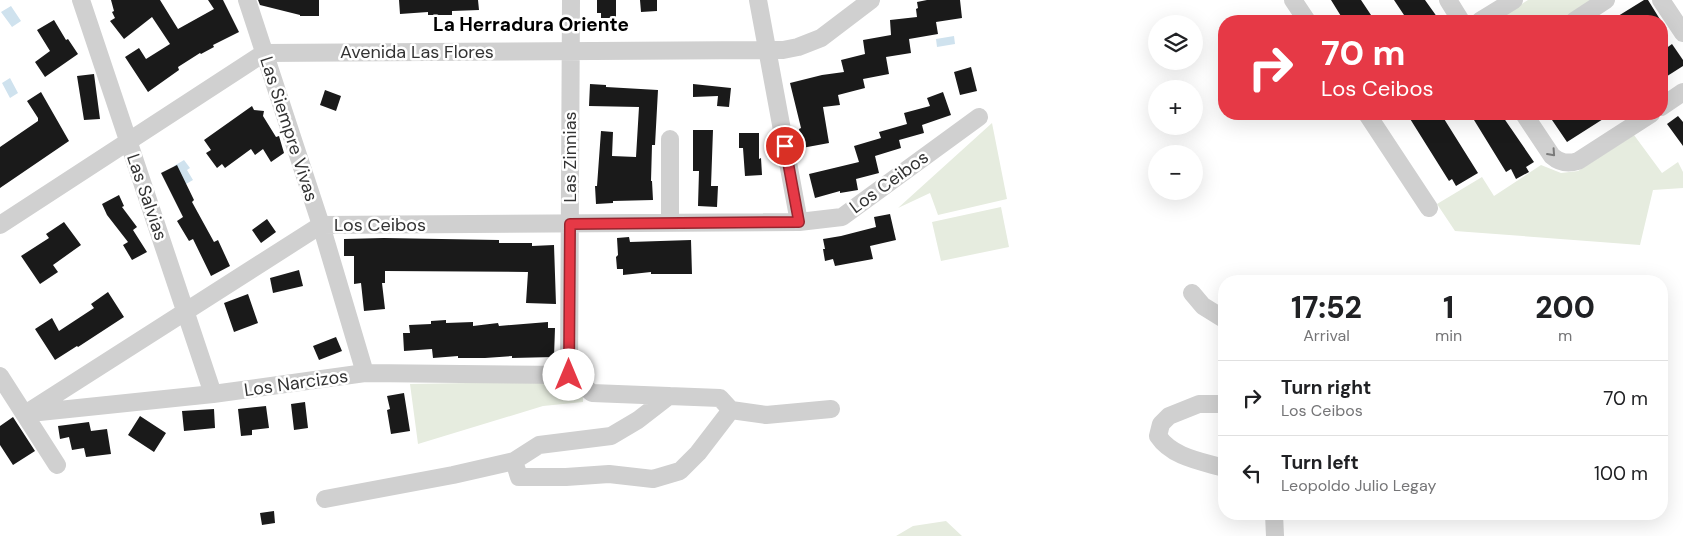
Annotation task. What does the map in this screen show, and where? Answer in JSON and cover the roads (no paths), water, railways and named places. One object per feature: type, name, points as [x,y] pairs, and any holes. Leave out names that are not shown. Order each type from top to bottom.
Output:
[{"type":"street","name":"Las Salvias","points":[[81,0],[213,394]]},
{"type":"street","name":"Las Siempre Vivas","points":[[247,0],[321,225],[365,374]]},
{"type":"street","name":"Las Zinnias","points":[[569,375],[571,0]]},
{"type":"street","points":[[758,0],[799,222]]},
{"type":"street","name":"Avenida Las Flores","points":[[264,53],[767,51],[798,46],[821,38],[871,0]]},
{"type":"street","points":[[1293,0],[1303,15]]},
{"type":"street","points":[[1448,0],[1457,15]]},
{"type":"street","points":[[1490,15],[1514,0]]},
{"type":"street","points":[[1583,15],[1606,0]]},
{"type":"street","points":[[1661,0],[1683,33]]},
{"type":"street","points":[[0,225],[264,53]]},
{"type":"street","points":[[1668,102],[1683,92]]},
{"type":"street","name":"Los Ceibos","points":[[25,414],[321,225],[799,222],[842,217],[979,117]]},
{"type":"street","points":[[1371,120],[1429,208]]},
{"type":"street","points":[[1528,120],[1552,156],[1567,163],[1578,161],[1642,120]]},
{"type":"street","points":[[670,139],[670,222]]},
{"type":"street","points":[[1192,292],[1203,306],[1218,315]]},
{"type":"street","name":"Los Narcizos","points":[[25,414],[213,394],[365,374],[569,375]]},
{"type":"street","points":[[569,375],[592,393],[720,398],[730,410],[766,415],[831,409]]},
{"type":"street","points":[[0,376],[57,465]]},
{"type":"street","points":[[325,498],[453,476],[514,461],[539,444],[611,436],[638,420],[669,396]]},
{"type":"street","points":[[1218,404],[1199,404],[1169,416],[1160,424],[1158,436],[1163,444],[1171,450],[1218,466]]},
{"type":"street","points":[[514,461],[519,477],[566,477],[609,474],[653,479],[680,471],[698,453],[730,410]]},
{"type":"street","points":[[1274,520],[1275,536]]},
{"type":"water","points":[[11,6],[21,21],[12,27],[1,12]]},
{"type":"water","points":[[954,36],[955,44],[937,47],[936,39]]},
{"type":"water","points":[[10,78],[18,93],[10,98],[2,83]]},
{"type":"water","points":[[184,160],[190,168],[187,170],[193,180],[186,184],[174,166]]},
{"type":"district","name":"La Herradura Oriente","points":[[531,24]]}]
